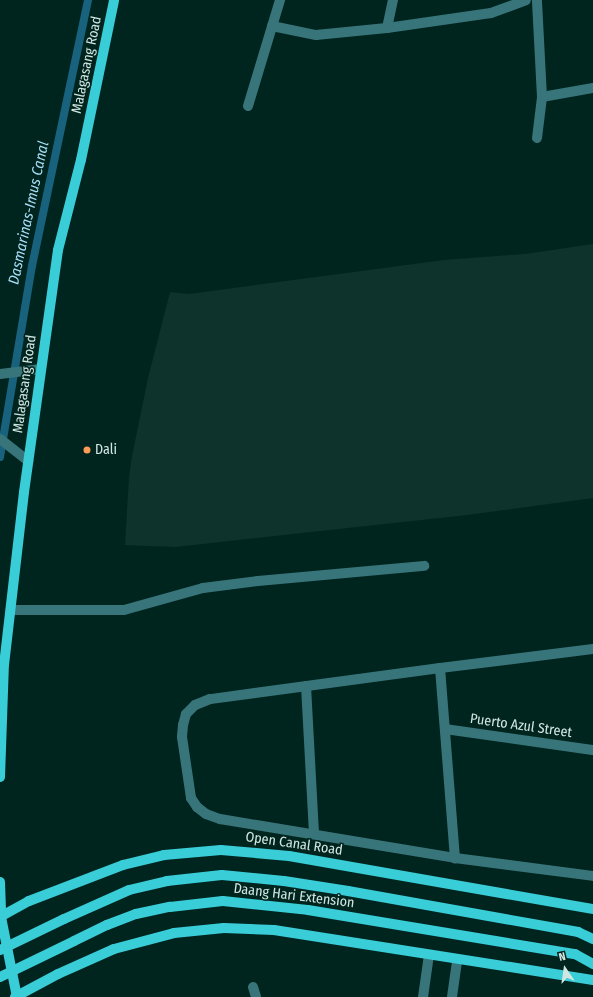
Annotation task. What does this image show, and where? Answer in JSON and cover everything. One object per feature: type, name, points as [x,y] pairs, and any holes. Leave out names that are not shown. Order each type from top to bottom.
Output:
[{"type":"main road","name":"Malagasang Road","points":[[0,777],[4,665],[28,461],[58,250],[81,160],[114,0]]},
{"type":"main road","name":"Open Canal Road","points":[[0,917],[29,901],[123,865],[164,855],[222,850],[288,856],[593,909]]},
{"type":"main road","name":"Daang Hari Extension","points":[[0,950],[129,890],[167,881],[222,875],[276,880],[348,891],[578,932],[593,939]]},
{"type":"main road","points":[[0,882],[0,917],[16,997],[58,974],[114,949],[149,939],[201,929],[224,928],[274,930],[430,956],[593,980]]},
{"type":"main road","name":"Daang Hari Extension","points":[[0,977],[107,925],[136,914],[170,907],[223,901],[308,910],[575,954],[593,964]]},
{"type":"street","points":[[248,106],[280,0]]},
{"type":"street","points":[[387,28],[393,0]]},
{"type":"street","points":[[272,26],[316,35],[387,28],[491,13],[526,0]]},
{"type":"street","points":[[537,0],[542,97],[537,138]]},
{"type":"street","points":[[542,97],[593,88]]},
{"type":"street","points":[[0,374],[41,369]]},
{"type":"street","points":[[0,439],[28,461]]},
{"type":"street","points":[[11,610],[124,610],[203,588],[258,581],[424,566]]},
{"type":"street","points":[[593,649],[210,699],[196,705],[186,714],[182,737],[188,786],[191,798],[197,808],[206,814],[220,819],[455,858],[593,876]]},
{"type":"street","points":[[440,668],[455,858]]},
{"type":"street","points":[[306,686],[314,834]]},
{"type":"street","name":"Puerto Azul Street","points":[[445,729],[593,750]]},
{"type":"street","points":[[423,997],[430,956]]},
{"type":"street","points":[[452,997],[457,960]]},
{"type":"street","points":[[253,987],[256,997]]},
{"type":"shaded area","points":[[593,244],[593,498],[467,515],[175,547],[125,545],[129,478],[132,456],[148,378],[170,292],[189,294],[444,260],[525,254]]},
{"type":"waterway","name":"Dasmarinas-Imus Canal","points":[[0,457],[32,266],[88,0]]},
{"type":"place","name":"Dali","points":[[87,450]]}]
